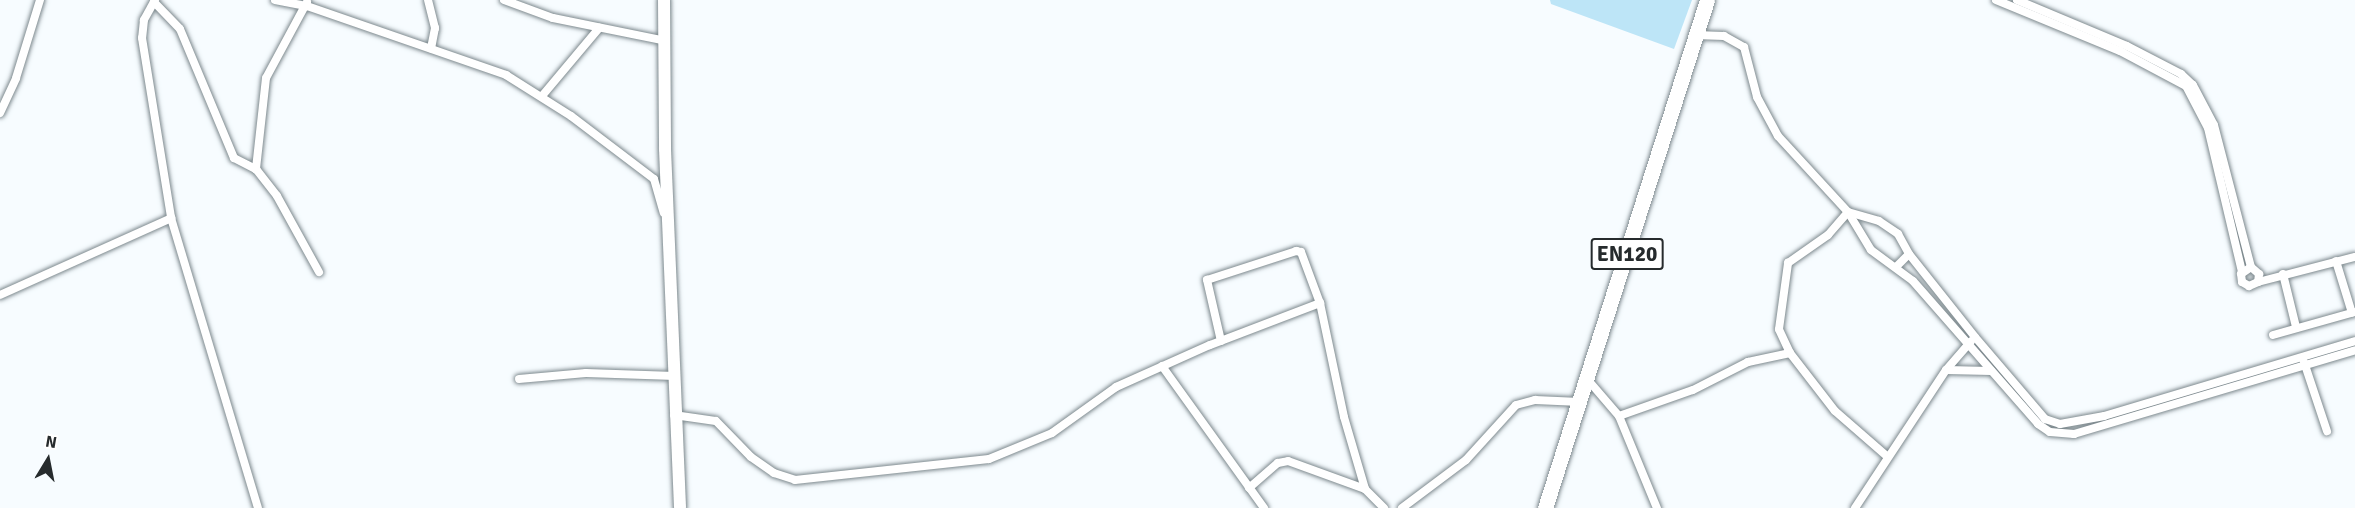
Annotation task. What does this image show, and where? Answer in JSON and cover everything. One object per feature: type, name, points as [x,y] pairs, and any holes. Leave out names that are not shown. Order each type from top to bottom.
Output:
[{"type":"highway","name":"EN120","points":[[1545,508],[1588,380],[1707,0]]},
{"type":"street","points":[[0,113],[16,78],[40,0]]},
{"type":"street","points":[[275,0],[307,3],[506,75],[542,96],[654,178],[668,228]]},
{"type":"street","points":[[428,0],[435,28],[431,49]]},
{"type":"street","points":[[504,0],[599,28],[666,41]]},
{"type":"street","points":[[664,0],[668,228],[675,376],[674,415],[679,442],[680,508]]},
{"type":"street","points":[[1996,0],[2120,51],[2186,86],[2208,128],[2244,284],[2252,286],[2283,274],[2355,257]]},
{"type":"street","points":[[2017,0],[2127,46],[2181,74],[2193,85],[2214,125],[2251,267],[2258,272],[2258,282]]},
{"type":"street","points":[[258,508],[171,218],[142,38],[144,20],[154,1],[168,12],[190,48],[234,158],[256,169],[277,196],[319,272]]},
{"type":"street","points":[[256,169],[266,78],[307,3]]},
{"type":"street","points":[[542,96],[599,28]]},
{"type":"street","points":[[1695,35],[1724,36],[1744,47],[1757,97],[1778,136],[1848,212],[1871,249],[1921,289],[1991,371],[2058,434],[2190,388],[2355,350]]},
{"type":"street","points":[[1848,212],[1889,226],[2042,421]]},
{"type":"street","points":[[1848,212],[1828,235],[1788,263],[1779,329],[1790,353],[1827,402],[1888,458]]},
{"type":"street","points":[[0,295],[103,252],[128,235],[171,218]]},
{"type":"street","points":[[1221,340],[1206,280],[1296,251],[1305,256],[1320,303],[1344,417],[1365,489]]},
{"type":"street","points":[[1896,267],[1909,254]]},
{"type":"street","points":[[2273,335],[2354,312],[2336,261]]},
{"type":"street","points":[[2242,272],[2251,267]]},
{"type":"street","points":[[2283,274],[2296,327]]},
{"type":"street","points":[[674,415],[716,421],[751,457],[774,473],[813,480],[872,469],[989,459],[1052,433],[1116,387],[1221,340],[1320,303]]},
{"type":"street","points":[[1855,508],[1946,370],[1975,337]]},
{"type":"street","points":[[2072,429],[2193,398],[2355,341]]},
{"type":"street","points":[[1619,416],[1693,390],[1748,362],[1790,353]]},
{"type":"street","points":[[2304,360],[2327,431]]},
{"type":"street","points":[[1162,366],[1264,508]]},
{"type":"street","points":[[1946,370],[1991,371]]},
{"type":"street","points":[[519,379],[586,374],[675,376]]},
{"type":"street","points":[[1588,380],[1619,416],[1657,508]]},
{"type":"street","points":[[2190,388],[2193,398]]},
{"type":"street","points":[[1402,508],[1466,460],[1516,405],[1535,400],[1580,402]]},
{"type":"street","points":[[1249,488],[1278,463],[1288,461],[1365,489],[1384,508]]},
{"type":"shaded area","points":[[1550,0],[1692,0],[1674,49],[1551,4]]}]
